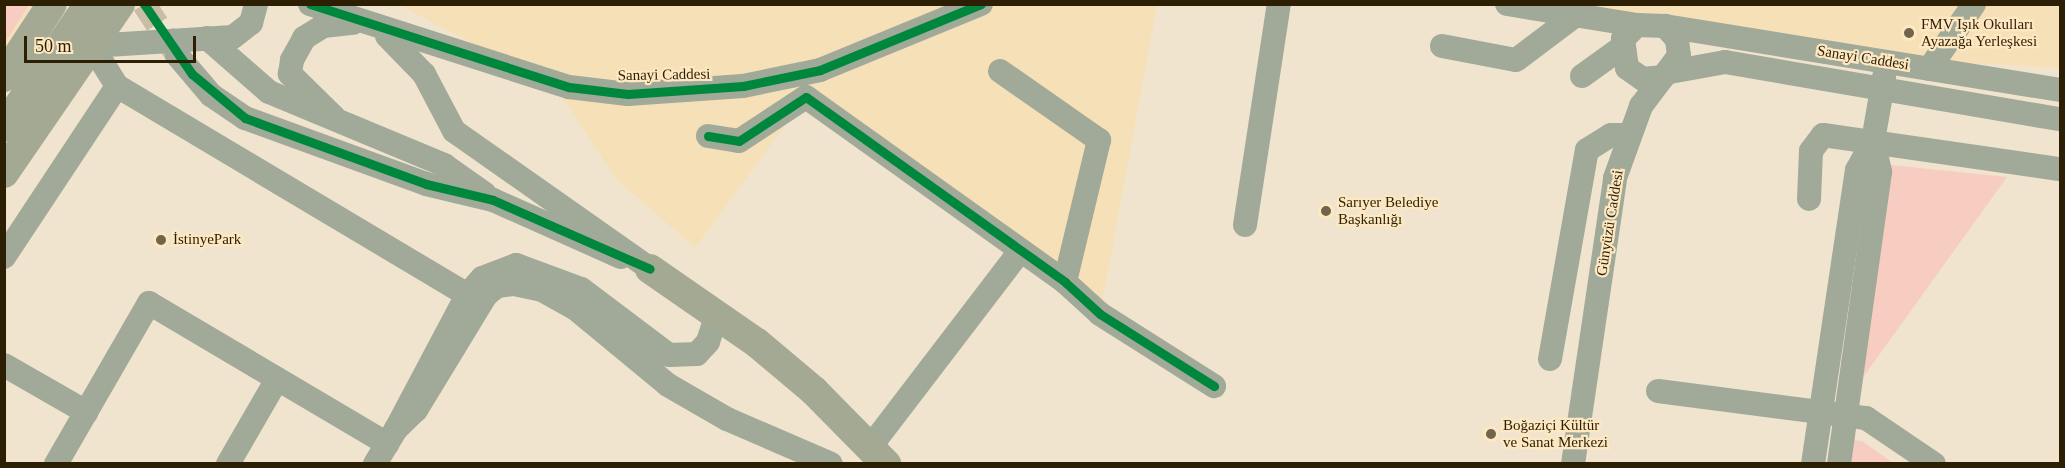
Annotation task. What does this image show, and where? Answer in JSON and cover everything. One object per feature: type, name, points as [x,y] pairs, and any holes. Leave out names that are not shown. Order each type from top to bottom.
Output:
[{"type":"main road","points":[[4,76],[52,4]]},
{"type":"main road","points":[[4,173],[120,4]]},
{"type":"main road","points":[[4,127],[87,7]]},
{"type":"main road","points":[[650,269],[717,314],[814,391],[878,455],[906,464]]},
{"type":"street","points":[[256,4],[251,23],[233,38],[92,46],[117,86],[466,295]]},
{"type":"street","name":"Sanayi Caddesi","points":[[310,4],[569,87],[687,93],[820,70],[981,4]]},
{"type":"street","points":[[1245,225],[1279,4]]},
{"type":"street","points":[[1929,69],[1974,4]]},
{"type":"street","points":[[1514,5],[1637,25],[1665,26],[1679,48],[1629,135]]},
{"type":"street","points":[[1442,46],[1516,60],[1576,15]]},
{"type":"street","points":[[1629,135],[1624,58],[1637,25]]},
{"type":"street","points":[[334,117],[290,74],[292,60],[304,38],[323,26],[374,26],[407,51],[424,74],[454,131],[650,269]]},
{"type":"street","name":"Sanayi Caddesi","points":[[1665,26],[2061,90]]},
{"type":"street","points":[[207,38],[250,80],[444,165],[493,200]]},
{"type":"street","points":[[177,55],[211,95],[245,118],[416,181],[493,200],[650,269]]},
{"type":"street","points":[[1624,58],[1643,79],[1666,74]]},
{"type":"street","points":[[1582,76],[1624,58]]},
{"type":"street","name":"Sanayi Caddesi","points":[[1666,74],[1725,62],[1881,92],[2061,119]]},
{"type":"street","points":[[1813,464],[1857,170],[1873,141],[1887,62]]},
{"type":"street","points":[[1000,71],[1099,140],[1065,282]]},
{"type":"street","points":[[4,257],[117,86]]},
{"type":"street","points":[[708,136],[739,141],[806,97],[1065,282],[1100,314],[1214,386]]},
{"type":"street","points":[[1550,359],[1587,150],[1611,135],[1629,135]]},
{"type":"street","name":"Günyüzü Caddesi","points":[[1573,464],[1615,178],[1629,135]]},
{"type":"street","name":"Günyüzü Caddesi","points":[[1586,464],[1631,174],[1629,135]]},
{"type":"street","points":[[1809,199],[1815,141],[1823,135],[2061,169]]},
{"type":"street","points":[[1839,464],[1880,172],[1873,141]]},
{"type":"street","points":[[878,455],[1020,251]]},
{"type":"street","points":[[386,446],[466,295],[482,278],[516,265],[581,289],[669,355],[680,357],[697,354],[708,342],[717,314]]},
{"type":"street","points":[[386,446],[416,410],[486,296],[497,286],[514,284],[542,290],[576,309],[668,385],[727,419],[831,464]]},
{"type":"street","points":[[56,464],[149,303],[386,446]]},
{"type":"street","points":[[4,365],[86,412]]},
{"type":"street","points":[[228,464],[276,379]]},
{"type":"street","points":[[1658,391],[1821,412],[1881,424],[1934,464]]},
{"type":"shaded area","points":[[4,5],[29,5],[5,42]]},
{"type":"shaded area","points":[[5,5],[32,5],[5,48]]},
{"type":"shaded area","points":[[400,5],[1157,5],[1100,314],[806,97],[695,248],[615,178],[556,88]]},
{"type":"shaded area","name":"FMV Işık Okulları Ayazağa Yerleşkesi","points":[[1512,5],[2060,5],[2060,68],[1931,61]]},
{"type":"shaded area","points":[[1891,165],[2007,177],[1859,383]]},
{"type":"shaded area","points":[[1854,440],[1862,441],[1893,463],[1851,464]]},
{"type":"tunnel","points":[[144,4],[177,55]]},
{"type":"cycle path","points":[[144,4],[192,74],[245,118],[426,184],[493,200],[650,269]]},
{"type":"cycle path","points":[[310,4],[569,87],[628,94],[743,86],[820,70],[981,4]]},
{"type":"cycle path","points":[[708,136],[739,141],[806,97],[1065,282],[1100,314],[1214,386]]},
{"type":"place","name":"FMV Işık Okulları Ayazağa Yerleşkesi","points":[[1909,33]]},
{"type":"place","name":"Sarıyer Belediye Başkanlığı","points":[[1326,211]]},
{"type":"place","name":"İstinyePark","points":[[161,240]]},
{"type":"place","name":"Boğaziçi Kültür ve Sanat Merkezi","points":[[1491,434]]}]
